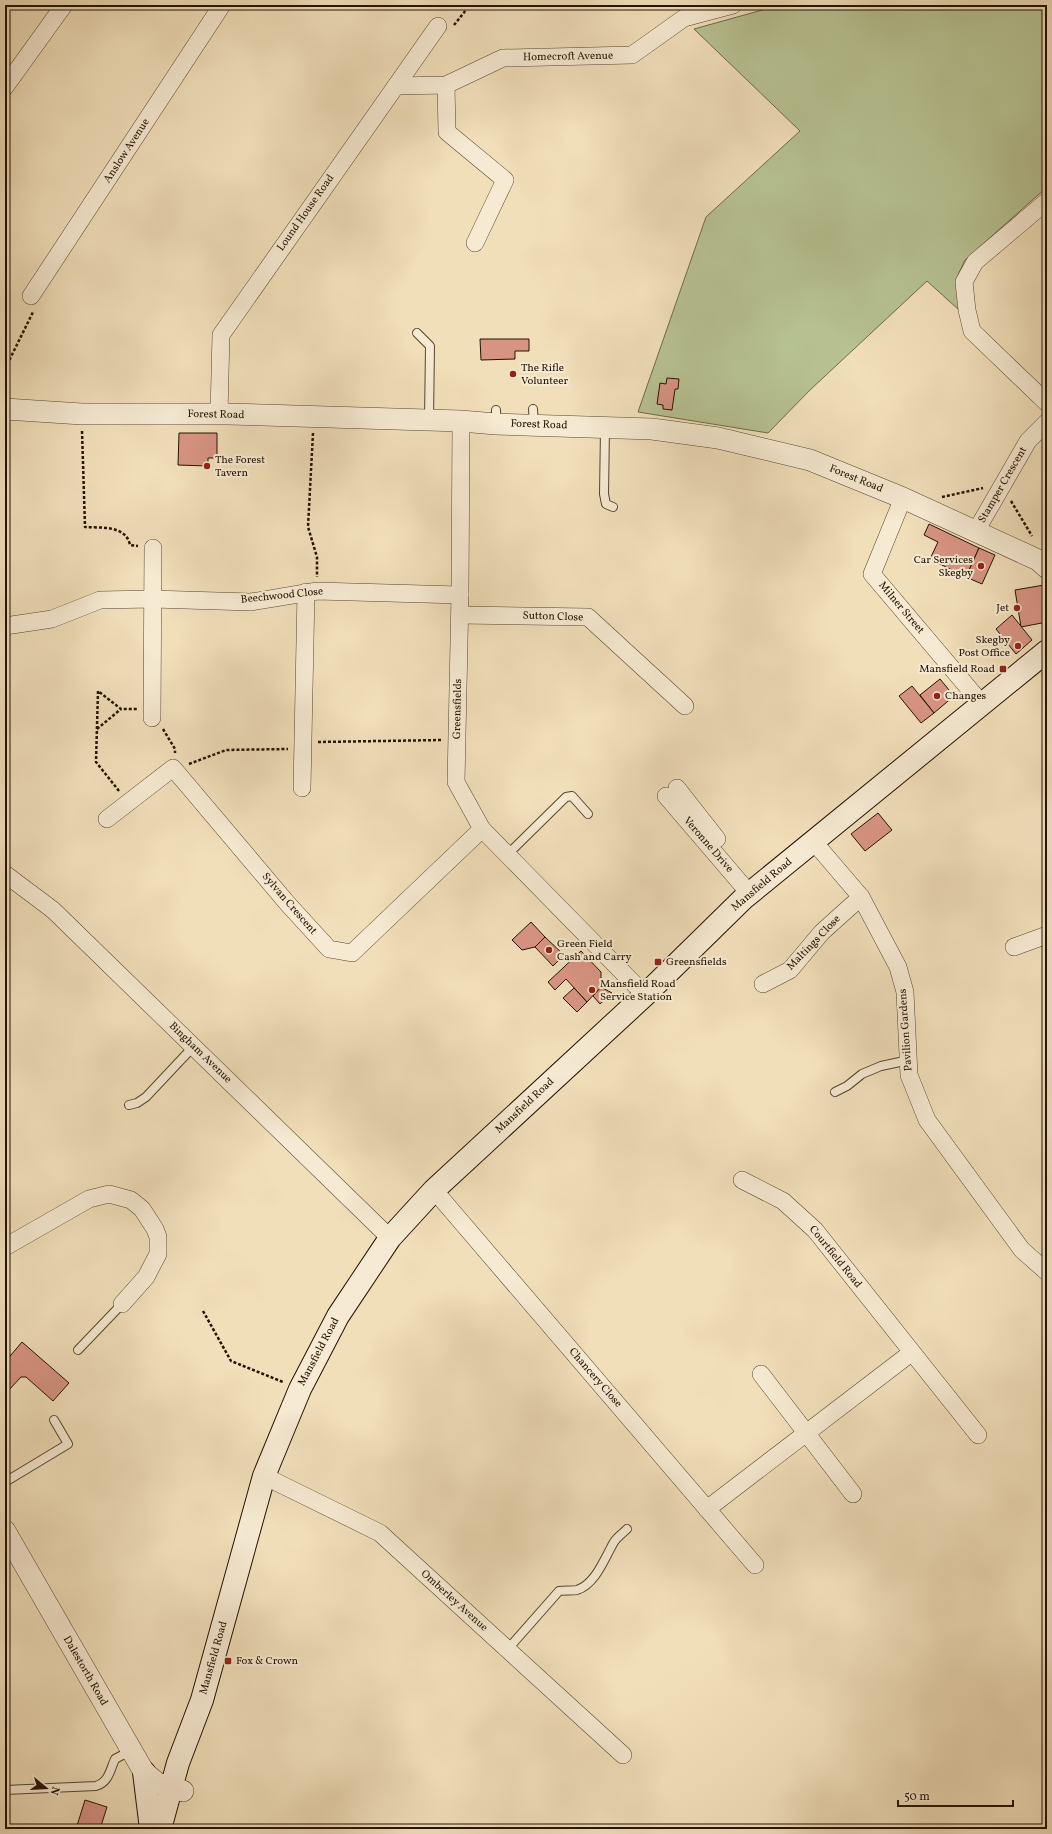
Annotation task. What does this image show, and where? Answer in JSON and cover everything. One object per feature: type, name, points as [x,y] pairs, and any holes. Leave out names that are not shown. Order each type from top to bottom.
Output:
[{"type":"main road","name":"Mansfield Road","points":[[173,1829],[178,1763],[202,1700],[264,1476],[300,1389],[338,1316],[390,1238],[434,1190],[645,995],[753,891],[1047,651]]},
{"type":"main road","points":[[144,1772],[151,1829]]},
{"type":"main road","name":"Mansfield Road","points":[[160,1829],[177,1789]]},
{"type":"street","points":[[5,87],[64,5]]},
{"type":"street","name":"Anslow Avenue","points":[[31,296],[222,5]]},
{"type":"street","name":"Homecroft Avenue","points":[[396,86],[446,85],[503,58],[632,55],[684,18],[733,5]]},
{"type":"street","name":"Lound House Road","points":[[219,414],[221,335],[438,26]]},
{"type":"street","points":[[446,85],[447,132],[505,180],[475,243]]},
{"type":"street","points":[[1047,201],[976,262],[964,282],[967,310],[972,331],[1047,403]]},
{"type":"street","name":"Forest Road","points":[[5,409],[82,414],[219,414],[461,421],[496,417],[533,417],[605,428],[652,429],[718,438],[810,460],[903,498],[976,531],[1038,560],[1047,568]]},
{"type":"street","name":"Greensfields","points":[[461,421],[460,615],[456,782],[482,829],[645,995]]},
{"type":"street","name":"Stamper Crescent","points":[[976,531],[1028,441],[1047,422]]},
{"type":"street","name":"Milner Street","points":[[903,498],[872,574],[982,704]]},
{"type":"street","points":[[152,548],[152,713]]},
{"type":"street","points":[[302,788],[312,592]]},
{"type":"street","name":"Beechwood Close","points":[[5,626],[52,619],[100,600],[152,599],[251,602],[312,592],[460,595]]},
{"type":"street","name":"Sutton Close","points":[[460,615],[588,617],[685,706]]},
{"type":"street","points":[[107,819],[173,768]]},
{"type":"street","name":"Sylvan Crescent","points":[[173,768],[287,903],[328,949],[352,953],[482,829]]},
{"type":"street","points":[[672,792],[753,891]]},
{"type":"street","name":"Pavilion Gardens","points":[[814,842],[861,897],[898,967],[905,992],[909,1075],[927,1120],[1022,1250],[1047,1272]]},
{"type":"street","name":"Bingham Avenue","points":[[5,874],[53,910],[390,1238]]},
{"type":"street","name":"Maltings Close","points":[[763,984],[790,970],[822,932],[861,897]]},
{"type":"street","points":[[1014,947],[1047,935]]},
{"type":"street","name":"Courtfield Road","points":[[742,1180],[782,1201],[815,1230],[911,1353],[978,1435]]},
{"type":"street","name":"Chancery Close","points":[[434,1190],[755,1565]]},
{"type":"street","points":[[5,1247],[89,1199],[109,1194],[131,1200],[142,1209],[155,1229],[158,1237],[158,1254],[146,1277],[122,1304]]},
{"type":"street","points":[[707,1509],[911,1353]]},
{"type":"street","points":[[761,1374],[854,1494]]},
{"type":"street","name":"Omberley Avenue","points":[[264,1476],[380,1533],[623,1755]]},
{"type":"street","name":"Dalestorth Road","points":[[5,1531],[130,1751],[144,1772],[157,1783],[177,1789]]},
{"type":"lane","points":[[417,333],[430,346],[429,420]]},
{"type":"lane","points":[[605,428],[604,494],[606,504],[613,507]]},
{"type":"lane","points":[[507,855],[566,797],[572,796],[588,814]]},
{"type":"lane","points":[[128,1105],[137,1103],[146,1097],[194,1047]]},
{"type":"lane","points":[[835,1092],[847,1086],[862,1074],[881,1066],[908,1060]]},
{"type":"lane","points":[[78,1350],[122,1304]]},
{"type":"lane","points":[[5,1482],[68,1444],[54,1420]]},
{"type":"lane","points":[[508,1650],[559,1591],[568,1589],[576,1591],[583,1588],[603,1566],[614,1541],[627,1528]]},
{"type":"lane","points":[[5,1790],[96,1786],[103,1784],[115,1759],[130,1751]]},
{"type":"path","points":[[438,26],[452,28],[470,5]]},
{"type":"path","points":[[5,369],[37,303],[31,296]]},
{"type":"path","points":[[82,414],[85,527],[117,529],[129,539],[130,545],[152,548]]},
{"type":"path","points":[[312,592],[317,557],[308,527],[313,417]]},
{"type":"path","points":[[128,803],[96,762],[98,691],[121,709],[152,713],[160,718],[160,723],[175,749],[173,768],[226,750],[303,749],[309,748],[314,742],[457,740]]},
{"type":"path","points":[[97,730],[121,709]]},
{"type":"path","points":[[203,1311],[231,1361],[300,1389]]},
{"type":"green space","points":[[774,5],[1047,5],[1047,187],[965,260],[958,275],[959,310],[927,281],[810,390],[768,433],[638,412],[706,217],[800,131],[694,29],[766,9]]},
{"type":"building","points":[[480,339],[529,339],[529,351],[515,351],[515,359],[481,360]]},
{"type":"building","points":[[667,378],[679,379],[678,389],[675,389],[672,410],[663,409],[663,405],[657,404],[660,383],[666,384]]},
{"type":"building","points":[[179,433],[217,433],[217,458],[208,458],[208,466],[178,465]]},
{"type":"building","points":[[929,524],[979,548],[966,577],[930,559],[938,542],[924,535]]},
{"type":"building","name":"Car Services Skegby","points":[[979,548],[995,555],[982,584],[966,577]]},
{"type":"building","points":[[1044,585],[1047,588],[1047,622],[1021,627],[1015,590]]},
{"type":"building","points":[[1012,615],[1032,640],[1016,654],[996,629]]},
{"type":"building","name":"Changes","points":[[940,679],[954,696],[934,713],[920,695]]},
{"type":"building","points":[[912,686],[934,713],[921,723],[899,696]]},
{"type":"building","points":[[878,813],[892,830],[865,851],[851,834]]},
{"type":"building","points":[[531,922],[545,937],[535,947],[522,950],[512,940]]},
{"type":"building","points":[[545,937],[564,955],[553,966],[535,947]]},
{"type":"building","points":[[581,951],[601,972],[601,987],[587,1002],[566,979],[555,990],[548,982]]},
{"type":"building","points":[[601,987],[612,993],[600,1004],[593,996]]},
{"type":"building","points":[[574,988],[587,1002],[577,1012],[563,998]]},
{"type":"building","points":[[22,1342],[69,1383],[53,1401],[26,1377],[21,1377],[7,1392],[5,1391],[5,1362]]},
{"type":"building","points":[[85,1800],[107,1807],[100,1829],[76,1829]]},
{"type":"place","name":"The Rifle Volunteer","points":[[513,374]]},
{"type":"place","name":"The Forest Tavern","points":[[207,466]]},
{"type":"place","name":"Car Services Skegby","points":[[981,566]]},
{"type":"place","name":"Jet","points":[[1017,608]]},
{"type":"place","name":"Skegby Post Office","points":[[1018,646]]},
{"type":"place","name":"Mansfield Road","points":[[1003,669]]},
{"type":"place","name":"Changes","points":[[937,696]]},
{"type":"place","name":"Green Field Cash and Carry","points":[[549,950]]},
{"type":"place","name":"Greensfields","points":[[658,962]]},
{"type":"place","name":"Mansfield Road Service Station","points":[[592,990]]},
{"type":"place","name":"Fox & Crown","points":[[228,1661]]}]
